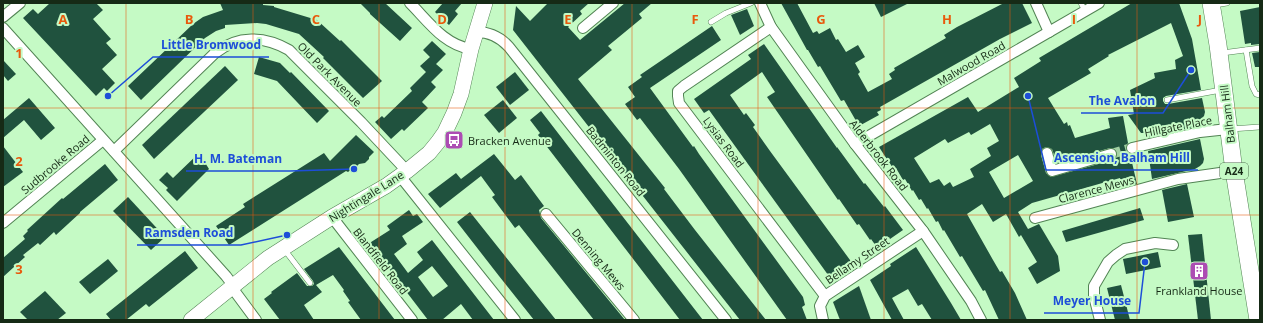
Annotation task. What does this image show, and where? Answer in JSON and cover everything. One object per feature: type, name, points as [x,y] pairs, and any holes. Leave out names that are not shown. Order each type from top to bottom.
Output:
[{"type":"highway","name":"Balham Hill","points":[[1216,4],[1219,53],[1228,129],[1258,320]]},
{"type":"main road","name":"Nightingale Lane","points":[[191,320],[268,258],[332,217],[386,186],[404,174],[429,153],[445,132],[454,113],[485,3]]},
{"type":"street","points":[[3,17],[19,3]]},
{"type":"street","points":[[410,3],[439,33],[450,42],[471,50]]},
{"type":"street","points":[[582,28],[601,6],[613,3]]},
{"type":"street","name":"Alderbrook Road","points":[[760,3],[771,27],[855,144],[923,231],[971,301],[981,320]]},
{"type":"street","points":[[1036,3],[1049,32]]},
{"type":"street","name":"Malwood Road","points":[[855,144],[1049,32],[1083,7],[1099,3]]},
{"type":"street","name":"Lysias Road","points":[[771,27],[684,86],[678,91],[679,102],[825,296]]},
{"type":"street","points":[[3,28],[226,276],[236,293],[256,320]]},
{"type":"street","name":"Badminton Road","points":[[476,32],[496,36],[509,47],[726,320]]},
{"type":"street","name":"Old Park Avenue","points":[[114,151],[219,50],[232,42],[255,40],[280,45],[288,50],[361,122],[404,174]]},
{"type":"street","name":"Hillgate Place","points":[[1132,148],[1200,132],[1228,129]]},
{"type":"street","name":"Sudbrooke Road","points":[[3,223],[103,140]]},
{"type":"street","points":[[1047,153],[1052,171],[1111,154]]},
{"type":"street","name":"Clarence Mews","points":[[1035,218],[1178,179],[1234,171]]},
{"type":"street","points":[[404,174],[515,320]]},
{"type":"street","name":"Denning Mews","points":[[546,214],[634,320]]},
{"type":"street","name":"Blandfield Road","points":[[332,217],[412,320]]},
{"type":"street","name":"Bellamy Street","points":[[823,320],[820,306],[825,296],[923,231]]},
{"type":"street","points":[[1100,320],[1094,296],[1094,286],[1108,262],[1125,249],[1155,243],[1173,245]]},
{"type":"lane","points":[[711,22],[726,13],[751,3]]},
{"type":"lane","points":[[1219,53],[1260,48]]},
{"type":"lane","points":[[1246,50],[1252,86],[1256,94],[1260,95]]},
{"type":"lane","points":[[1167,100],[1224,90]]},
{"type":"lane","points":[[1228,129],[1259,127]]},
{"type":"lane","points":[[284,248],[310,283]]},
{"type":"building","points":[[50,3],[96,3],[103,10],[93,19],[111,39],[106,43],[117,55],[102,69],[115,83],[107,91],[104,88],[96,96],[23,18],[33,9],[38,14]]},
{"type":"building","points":[[220,3],[263,3],[263,5],[274,6],[317,20],[340,41],[341,40],[382,81],[363,98],[323,58],[324,57],[299,34],[266,24],[257,23],[225,25],[225,28],[216,31],[205,38],[141,100],[128,86],[193,24],[203,17],[223,10]]},
{"type":"building","points":[[360,3],[385,3],[412,28],[400,41]]},
{"type":"building","points":[[443,3],[462,3],[455,11],[458,14],[449,25],[435,12]]},
{"type":"building","points":[[548,3],[589,3],[580,11],[582,14],[568,27],[580,40],[625,3],[652,3],[639,14],[642,18],[608,46],[612,50],[578,79],[665,188],[664,189],[695,230],[766,320],[740,320],[513,30],[516,6],[530,21]]},
{"type":"building","points":[[781,3],[797,3],[813,33],[817,31],[819,34],[830,28],[836,40],[838,39],[846,52],[858,45],[865,57],[855,63],[860,72],[858,74],[868,92],[892,79],[889,74],[895,70],[894,68],[946,38],[944,35],[1004,3],[1022,3],[1032,23],[1000,39],[880,107],[881,110],[877,112],[879,115],[859,126],[844,100],[841,101],[820,66],[818,67],[807,50]]},
{"type":"building","points":[[874,3],[909,3],[881,17]]},
{"type":"building","points":[[1132,3],[1179,3],[1192,39],[1201,90],[1166,96],[1163,98],[1163,101],[1165,104],[1168,104],[1202,98],[1205,112],[1204,116],[1197,123],[1197,126],[1146,138],[1144,133],[1141,133],[1128,115],[1134,114],[1130,90],[1155,78],[1154,73],[1176,69],[1175,60],[1183,56],[1171,23],[1108,55],[1109,56],[1088,69],[1091,73],[1048,98],[1064,124],[1067,122],[1068,126],[1070,125],[1075,138],[1110,128],[1108,118],[1123,116],[1128,143],[1126,149],[1130,154],[1137,184],[1122,187],[1120,178],[1032,203],[1018,212],[1028,229],[1039,224],[1058,256],[1060,271],[1037,284],[1028,268],[1037,262],[1021,235],[1019,237],[1006,214],[993,222],[982,204],[967,214],[1000,272],[1002,271],[1015,293],[1027,320],[999,320],[985,290],[983,291],[962,256],[960,257],[938,221],[936,222],[928,208],[927,209],[921,199],[919,200],[905,179],[903,180],[896,168],[894,170],[879,147],[968,97],[978,112],[1019,87],[1014,78],[1041,61],[1039,58]],"holes":[[[990,124],[999,141],[987,148],[991,156],[970,169],[974,177],[953,187],[950,182],[944,186],[939,179],[930,183],[914,158],[945,139],[948,143],[969,132],[971,135]],[[1046,147],[1052,149],[1057,163],[1110,148],[1116,150],[1117,155],[1113,160],[1051,177],[1046,173],[1041,155],[1042,149]],[[1018,155],[1033,181],[1004,198],[989,172]]]},
{"type":"building","points":[[1260,7],[1260,44],[1245,44],[1240,11]]},
{"type":"building","points":[[747,9],[754,26],[740,35],[731,15]]},
{"type":"building","points":[[712,26],[721,40],[650,88],[693,147],[694,146],[803,297],[805,305],[802,307],[807,320],[787,320],[679,169],[640,118],[637,120],[625,104],[635,97],[628,87],[642,77],[640,75]]},
{"type":"building","points":[[432,41],[446,54],[436,64],[443,70],[431,82],[436,87],[422,102],[428,108],[404,131],[402,129],[391,139],[375,122],[382,116],[384,118],[412,91],[410,88],[426,72],[420,66],[430,57],[423,50]]},
{"type":"building","points":[[764,44],[837,148],[864,184],[865,183],[884,207],[885,206],[903,230],[876,246],[871,239],[870,240],[859,224],[857,225],[839,199],[838,200],[767,97],[775,92],[762,72],[730,95],[744,115],[746,113],[755,125],[753,127],[850,260],[852,264],[831,279],[709,110],[704,113],[694,99],[751,59],[748,55]]},
{"type":"building","points":[[1260,52],[1260,67],[1255,67],[1252,53]]},
{"type":"building","points":[[259,57],[280,63],[290,73],[291,72],[329,111],[317,123],[277,81],[254,74]]},
{"type":"building","points":[[3,60],[16,74],[8,81],[3,75]]},
{"type":"building","points":[[225,66],[238,80],[154,159],[142,145]]},
{"type":"building","points":[[515,72],[529,90],[510,105],[496,87]]},
{"type":"building","points":[[29,98],[55,128],[41,140],[24,120],[3,138],[3,120]]},
{"type":"building","points":[[503,100],[517,118],[499,133],[484,115]]},
{"type":"building","points":[[541,111],[703,320],[680,320],[538,135],[540,133],[530,120]]},
{"type":"building","points":[[356,135],[374,152],[365,163],[359,164],[348,172],[346,171],[229,245],[216,226],[245,207],[243,204],[324,153],[330,161]]},
{"type":"building","points":[[1200,139],[1204,159],[1200,166],[1195,169],[1152,179],[1148,151]]},
{"type":"building","points":[[3,146],[23,172],[3,187]]},
{"type":"building","points":[[199,153],[209,169],[177,201],[166,190],[168,188],[159,180],[167,172],[173,178]]},
{"type":"building","points":[[494,154],[515,180],[521,175],[544,206],[539,210],[541,218],[625,320],[594,320],[519,225],[515,228],[492,197],[495,195],[481,176],[440,208],[428,194],[456,173],[461,179]]},
{"type":"building","points":[[105,164],[118,180],[80,212],[56,235],[54,232],[40,245],[38,243],[23,255],[25,257],[3,277],[3,258],[25,239],[23,236],[28,231],[27,230],[62,198],[63,199]]},
{"type":"building","points":[[1187,184],[1194,217],[1168,222],[1162,190]]},
{"type":"building","points":[[128,197],[165,237],[151,250],[113,211]]},
{"type":"building","points":[[1140,208],[1144,220],[1066,242],[1062,231]]},
{"type":"building","points":[[409,210],[413,216],[417,214],[423,222],[402,236],[407,244],[394,254],[408,273],[423,260],[417,252],[432,240],[494,320],[473,320],[461,304],[442,320],[428,320],[368,244],[390,230],[387,226]],"holes":[[[432,266],[448,286],[433,297],[418,277]]]},
{"type":"building","points":[[470,212],[556,320],[534,320],[457,222]]},
{"type":"building","name":"Frankland House","points":[[1202,234],[1211,320],[1198,320],[1188,235]]},
{"type":"building","points":[[339,247],[395,320],[361,320],[348,302],[350,301],[343,291],[344,290],[333,275],[316,285],[322,292],[304,305],[314,320],[280,320],[264,299],[297,273],[307,286],[312,286],[314,284],[313,281],[304,269]]},
{"type":"building","points":[[916,247],[961,320],[932,320],[922,304],[918,306],[908,289],[892,298],[904,320],[892,320],[870,280],[891,266],[890,264]]},
{"type":"building","points":[[185,251],[198,268],[149,307],[146,304],[126,320],[111,320],[106,314]]},
{"type":"building","points":[[1158,252],[1161,267],[1126,274],[1123,259]]},
{"type":"building","points":[[108,259],[118,271],[90,294],[79,282]]},
{"type":"building","points":[[1121,285],[1130,320],[1115,320],[1107,288]]},
{"type":"building","points":[[859,286],[871,320],[840,320],[833,302]]},
{"type":"building","points":[[45,291],[66,313],[57,320],[28,320],[20,312]]},
{"type":"tunnel","points":[[1111,154],[1132,148]]},
{"type":"place","name":"The Avalon","points":[[1191,70]]},
{"type":"place","name":"Little Bromwood","points":[[108,96]]},
{"type":"place","name":"Ascension, Balham Hill","points":[[1028,96]]},
{"type":"place","name":"Bracken Avenue","points":[[454,140]]},
{"type":"place","name":"H. M. Bateman","points":[[354,169]]},
{"type":"place","name":"Ramsden Road","points":[[287,235]]},
{"type":"place","name":"Meyer House","points":[[1145,262]]},
{"type":"place","name":"Frankland House","points":[[1199,271]]}]
